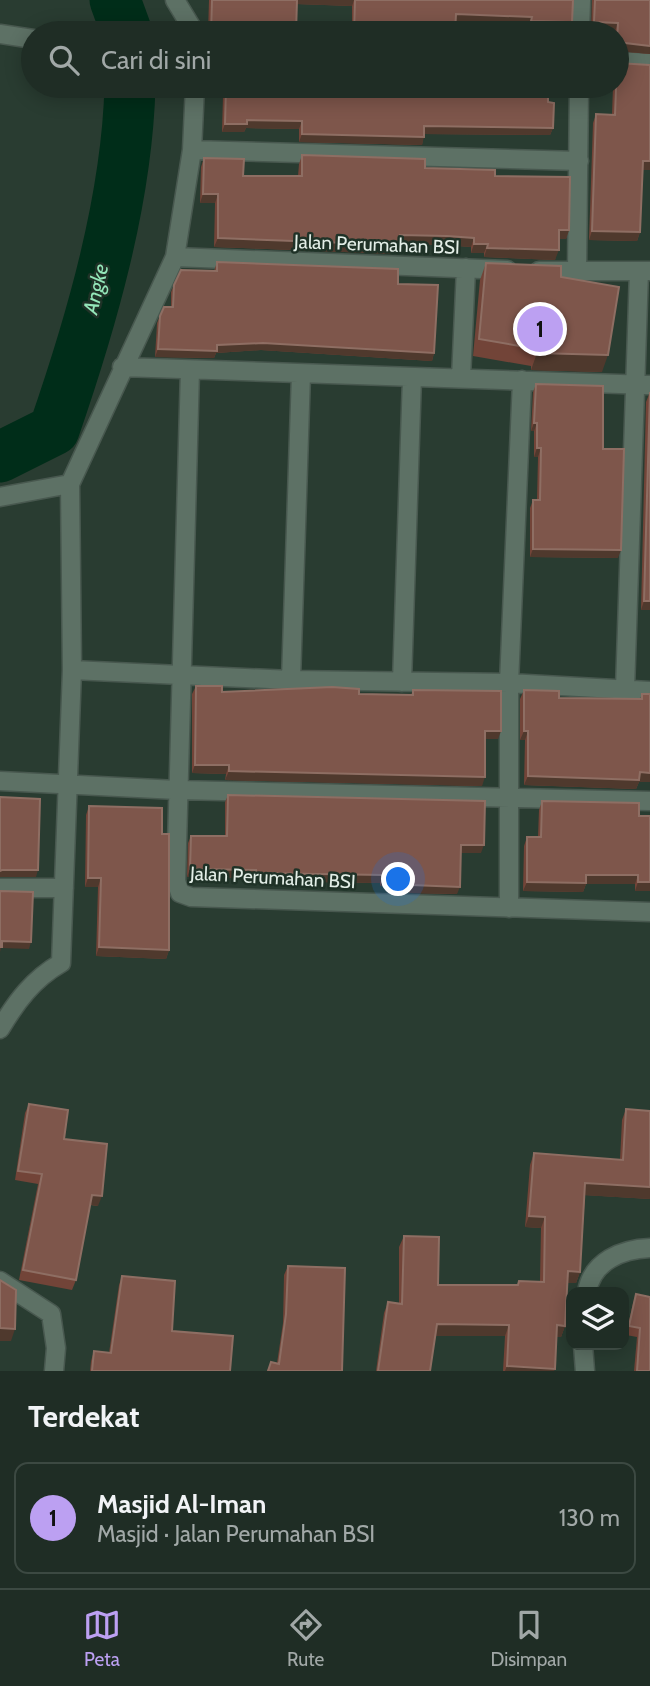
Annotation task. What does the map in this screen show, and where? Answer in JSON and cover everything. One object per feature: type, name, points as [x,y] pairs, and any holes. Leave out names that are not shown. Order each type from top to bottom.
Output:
[{"type":"street","points":[[175,0],[188,21]]},
{"type":"street","points":[[580,21],[581,0]]},
{"type":"street","points":[[0,34],[21,37]]},
{"type":"street","points":[[629,62],[650,63]]},
{"type":"street","points":[[0,1029],[15,1003],[41,974],[61,963],[72,670],[70,484],[175,257],[192,150],[194,98]]},
{"type":"street","points":[[577,271],[579,98]]},
{"type":"street","points":[[192,150],[579,161]]},
{"type":"street","name":"Jalan Perumahan BSI","points":[[175,257],[466,268],[645,271],[642,385],[625,689]]},
{"type":"street","points":[[461,377],[466,268]]},
{"type":"street","points":[[122,367],[642,385]]},
{"type":"street","name":"Jalan Perumahan BSI","points":[[190,370],[179,673],[176,881],[180,893],[191,897],[650,912]]},
{"type":"street","points":[[291,680],[302,374]]},
{"type":"street","points":[[402,682],[412,377]]},
{"type":"street","points":[[509,908],[509,683],[522,380]]},
{"type":"street","points":[[0,497],[70,484]]},
{"type":"street","points":[[72,670],[291,680],[509,683],[650,691]]},
{"type":"street","points":[[0,781],[177,790],[650,801]]},
{"type":"street","points":[[0,888],[64,888]]},
{"type":"street","points":[[589,1287],[596,1270],[608,1259],[625,1250],[650,1248]]},
{"type":"street","points":[[0,1281],[51,1314],[55,1339],[54,1371]]},
{"type":"street","points":[[583,1350],[585,1371]]},
{"type":"building","points":[[212,0],[297,0],[296,21],[211,21]]},
{"type":"building","points":[[355,0],[573,0],[572,21],[531,21],[532,17],[456,14],[456,21],[354,21]]},
{"type":"building","points":[[595,0],[650,0],[650,46],[629,43],[629,21],[594,21]]},
{"type":"building","points":[[629,64],[650,65],[650,161],[643,161],[640,232],[592,231],[596,114],[615,115],[616,98],[629,98]]},
{"type":"building","points":[[226,98],[548,98],[548,102],[554,103],[553,128],[424,126],[424,137],[302,134],[302,121],[247,120],[247,124],[225,124]]},
{"type":"building","points":[[302,155],[425,159],[425,168],[495,170],[495,176],[570,177],[569,230],[559,230],[559,250],[487,248],[488,244],[474,244],[474,238],[447,236],[400,235],[400,245],[218,238],[218,194],[203,194],[204,158],[244,159],[243,176],[302,176]]},
{"type":"building","points":[[217,262],[398,269],[398,284],[438,285],[434,353],[263,343],[217,345],[217,351],[158,349],[160,316],[164,307],[173,307],[174,285],[181,270],[217,271]]},
{"type":"building","points":[[486,263],[561,266],[561,277],[619,287],[608,355],[537,353],[537,349],[479,339]]},
{"type":"building","points":[[536,384],[603,386],[603,449],[624,449],[621,550],[533,549],[533,500],[540,500],[541,448],[537,448],[537,423],[534,423]]},
{"type":"building","points":[[650,392],[650,601],[644,601]]},
{"type":"building","points":[[196,686],[222,686],[222,692],[332,687],[359,689],[359,694],[413,695],[413,690],[501,691],[501,731],[485,731],[485,777],[229,771],[229,765],[195,765]]},
{"type":"building","points":[[524,690],[559,691],[559,698],[642,699],[642,694],[650,694],[650,773],[640,772],[639,780],[528,776]]},
{"type":"building","points":[[228,795],[485,801],[484,845],[461,845],[460,887],[412,885],[412,879],[383,878],[383,875],[190,869],[191,836],[227,836]]},
{"type":"building","points":[[0,797],[40,799],[38,870],[0,871]]},
{"type":"building","points":[[542,801],[639,803],[639,816],[650,816],[650,882],[638,882],[638,875],[586,875],[586,883],[527,882],[527,837],[541,837]]},
{"type":"building","points":[[89,806],[162,808],[162,834],[169,834],[169,950],[99,947],[101,878],[88,878]]},
{"type":"building","points":[[0,891],[33,892],[31,942],[2,941],[0,947]]},
{"type":"building","points":[[29,1104],[68,1110],[64,1139],[107,1144],[102,1196],[92,1195],[76,1280],[23,1270],[42,1174],[18,1171]]},
{"type":"building","points":[[626,1109],[650,1111],[650,1187],[585,1183],[580,1272],[568,1271],[565,1326],[557,1325],[555,1369],[507,1366],[509,1325],[437,1324],[430,1371],[378,1371],[388,1302],[402,1304],[404,1236],[439,1237],[438,1285],[518,1285],[519,1281],[544,1282],[545,1217],[529,1216],[534,1153],[623,1160]]},
{"type":"building","points":[[288,1266],[345,1268],[342,1371],[268,1371],[271,1362],[279,1364],[286,1314]]},
{"type":"building","points":[[122,1276],[175,1281],[172,1331],[233,1336],[230,1371],[92,1371],[94,1351],[111,1353]]},
{"type":"building","points":[[0,1280],[16,1290],[15,1329],[0,1328]]},
{"type":"building","points":[[636,1294],[650,1297],[650,1371],[637,1371],[640,1328],[629,1326]]},
{"type":"waterway","name":"Angke","points":[[115,0],[123,21]]},
{"type":"waterway","name":"Angke","points":[[0,457],[54,430],[105,261],[122,173],[129,98]]},
{"type":"place","name":"Masjid Al-Iman","points":[[540,329]]}]
